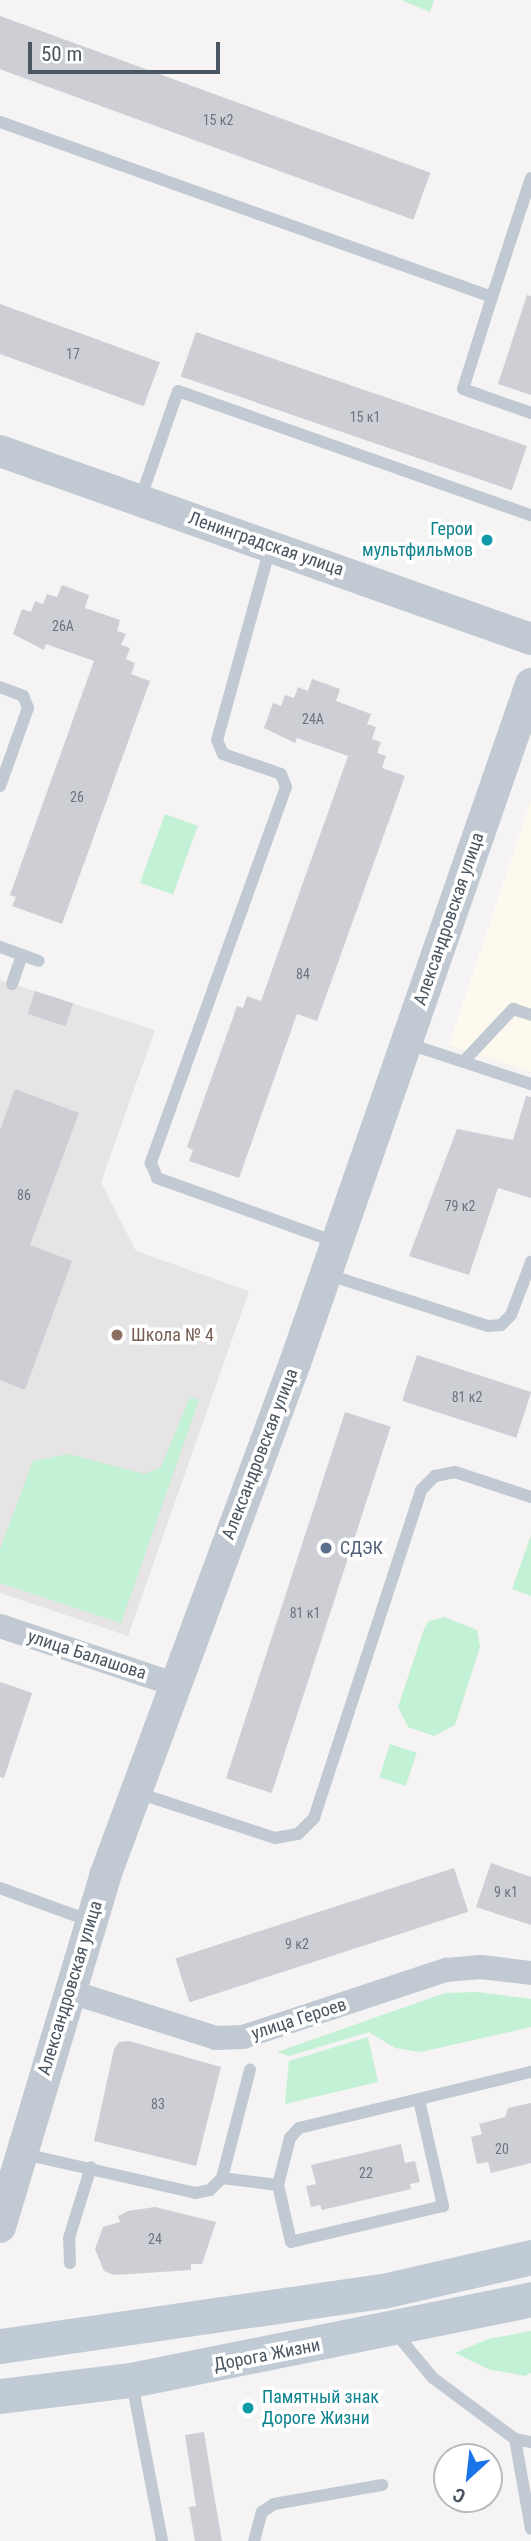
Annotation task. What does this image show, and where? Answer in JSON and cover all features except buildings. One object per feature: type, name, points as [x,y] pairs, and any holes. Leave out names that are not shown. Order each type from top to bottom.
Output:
[{"type":"main road","points":[[0,2346],[383,2291],[531,2257]]},
{"type":"main road","name":"Дорога Жизни","points":[[0,2396],[131,2380],[393,2330],[531,2299]]},
{"type":"street","name":"Ленинградская улица","points":[[0,451],[531,639]]},
{"type":"street","name":"Александровская улица","points":[[0,2227],[10,2151],[173,1684],[326,1274],[531,684]]},
{"type":"street","name":"улица Балашова","points":[[0,1626],[173,1684]]},
{"type":"street","name":"улица Героев","points":[[68,1991],[216,2038],[243,2037],[446,1970],[481,1967],[531,1973]]},
{"type":"lane","points":[[0,122],[492,297]]},
{"type":"lane","points":[[531,178],[463,389],[531,413]]},
{"type":"lane","points":[[140,500],[178,391],[531,515]]},
{"type":"lane","points":[[271,545],[217,740],[223,754],[281,774],[286,787],[151,1163],[157,1178],[337,1242]]},
{"type":"lane","points":[[0,687],[23,696],[28,708],[0,786]]},
{"type":"lane","points":[[0,947],[39,961]]},
{"type":"lane","points":[[12,984],[22,955]]},
{"type":"lane","points":[[463,1062],[513,1009],[531,1015]]},
{"type":"lane","points":[[405,1043],[531,1084]]},
{"type":"lane","points":[[326,1274],[488,1326],[501,1325],[511,1315],[531,1262]]},
{"type":"lane","points":[[135,1792],[275,1838],[298,1834],[314,1818],[421,1490],[435,1476],[455,1472],[531,1497]]},
{"type":"lane","points":[[0,1888],[90,1920]]},
{"type":"lane","points":[[10,2151],[91,2167],[195,2193],[210,2190],[222,2178],[250,2070]]},
{"type":"lane","points":[[419,2100],[443,2206],[291,2242],[278,2185],[290,2138],[299,2129],[419,2100],[531,2073]]},
{"type":"lane","points":[[70,2263],[69,2238],[91,2167]]},
{"type":"lane","points":[[222,2178],[278,2185]]},
{"type":"lane","points":[[393,2330],[433,2378],[515,2439],[531,2442]]},
{"type":"lane","points":[[131,2380],[162,2541]]},
{"type":"lane","points":[[515,2439],[531,2529]]},
{"type":"lane","points":[[254,2541],[262,2512],[274,2504],[382,2485]]},
{"type":"shaded area","points":[[531,800],[531,1072],[449,1045]]},
{"type":"shaded area","name":"Школа № 4","points":[[0,980],[155,1030],[101,1182],[136,1251],[249,1291],[128,1636],[0,1593]]},
{"type":"green space","points":[[401,0],[434,0],[430,12]]},
{"type":"green space","points":[[165,814],[198,826],[173,895],[140,883]]},
{"type":"green space","points":[[190,1397],[199,1400],[121,1623],[0,1583],[0,1549],[33,1461],[68,1454],[145,1474],[161,1467]]},
{"type":"green space","points":[[531,1535],[531,1596],[512,1589]]},
{"type":"green space","points":[[444,1617],[477,1630],[480,1647],[455,1725],[434,1736],[408,1727],[398,1707],[424,1629],[429,1621]]},
{"type":"green space","points":[[390,1744],[417,1753],[406,1786],[379,1777]]},
{"type":"green space","points":[[477,1992],[531,1999],[531,2027],[421,2052],[395,2048],[369,2032],[289,2056],[277,2052],[445,1993]]},
{"type":"green space","points":[[368,2037],[378,2082],[285,2104],[289,2061]]},
{"type":"green space","points":[[531,2331],[531,2373],[525,2376],[488,2369],[455,2353],[488,2339]]},
{"type":"place","name":"Герои мультфильмов","points":[[487,540]]},
{"type":"place","name":"Школа № 4","points":[[117,1335]]},
{"type":"place","name":"СДЭК","points":[[326,1548]]},
{"type":"place","name":"Памятный знак Дороге Жизни","points":[[248,2408]]}]
